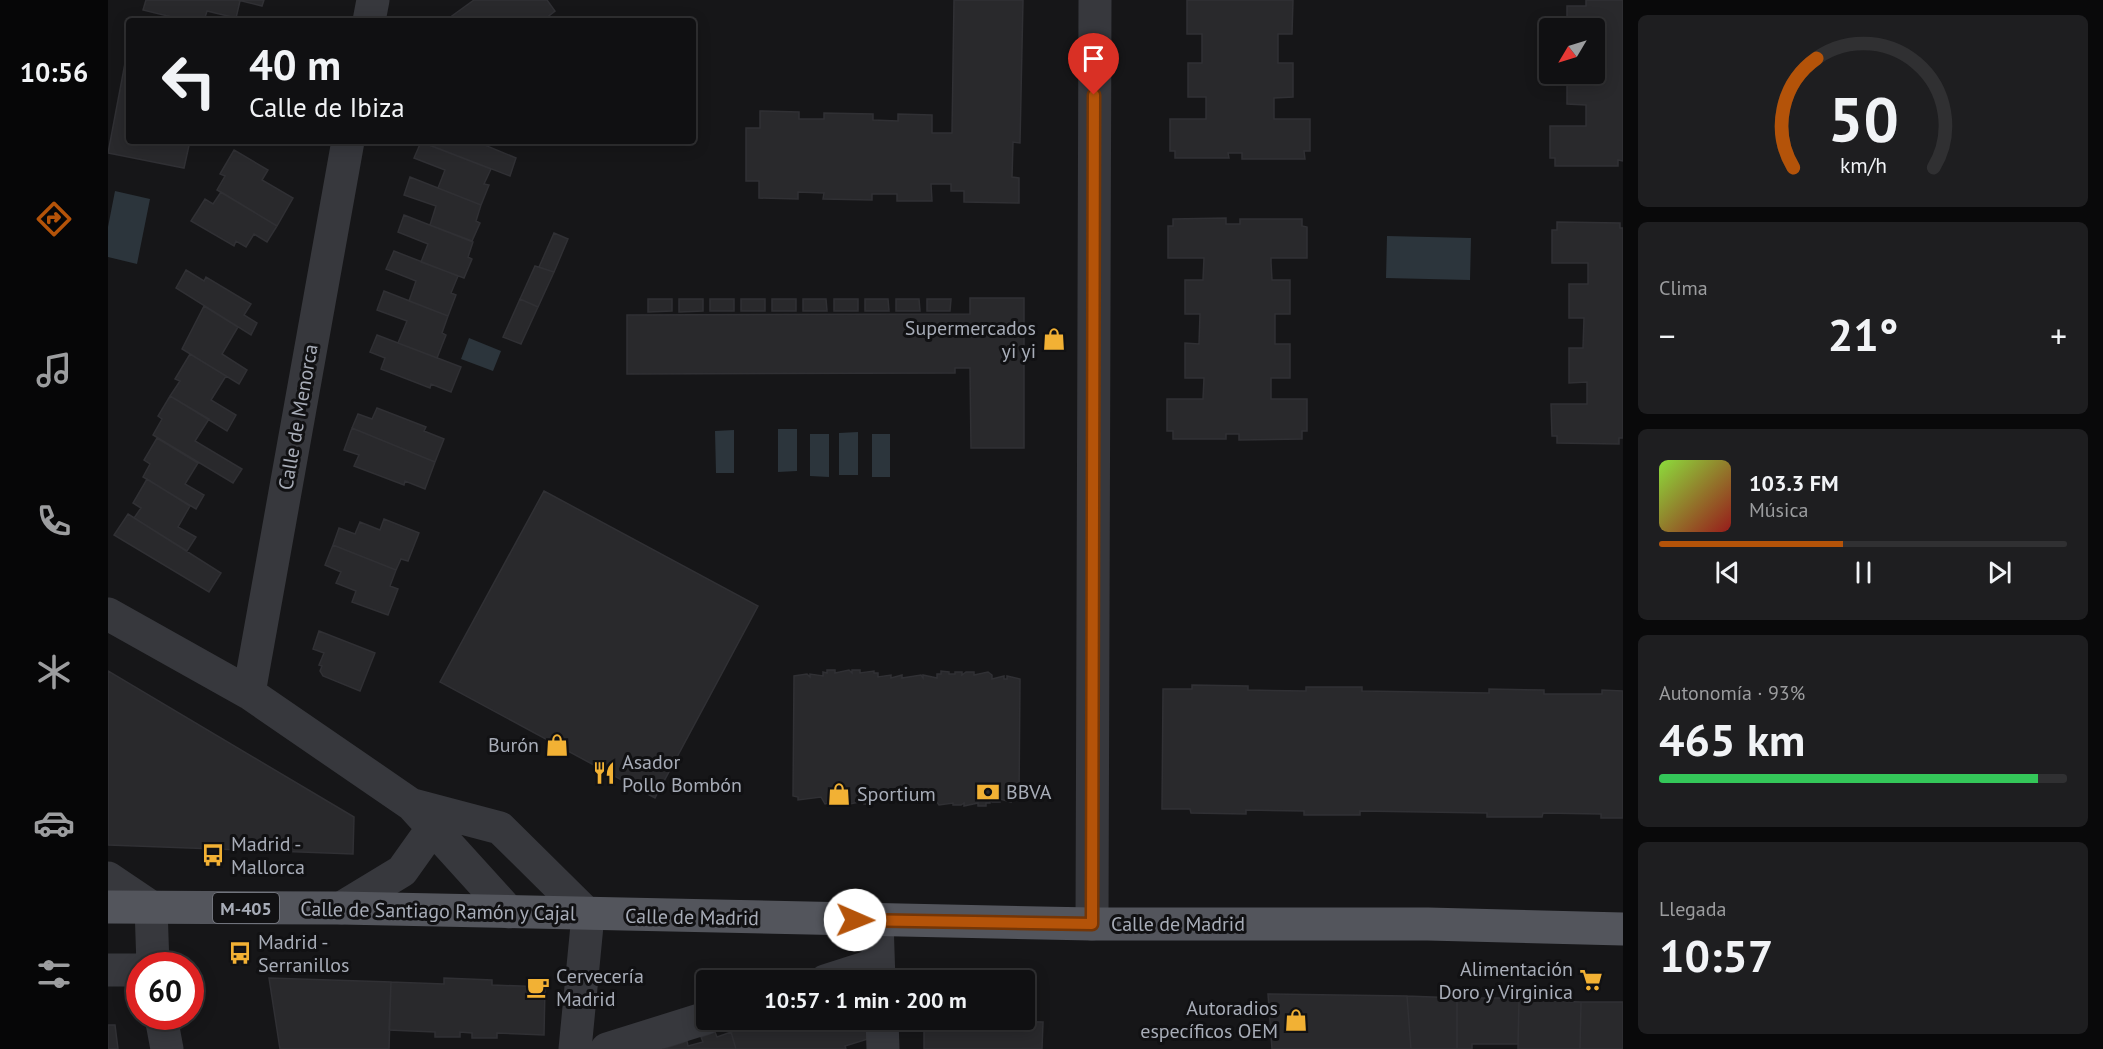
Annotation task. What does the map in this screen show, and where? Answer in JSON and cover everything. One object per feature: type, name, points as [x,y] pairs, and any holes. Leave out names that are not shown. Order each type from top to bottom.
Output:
[{"type":"main road","name":"Calle de Santiago Ramón y Cajal","points":[[108,907],[341,908],[588,915]]},
{"type":"main road","name":"Calle de Madrid","points":[[588,915],[1092,924],[1428,924],[1623,929]]},
{"type":"street","points":[[370,18],[373,0]]},
{"type":"street","points":[[1092,924],[1095,0]]},
{"type":"street","name":"Calle de Menorca","points":[[249,693],[347,144]]},
{"type":"street","points":[[108,614],[249,693],[423,815],[509,912]]},
{"type":"street","points":[[341,908],[402,871],[423,815]]},
{"type":"street","points":[[423,815],[500,828],[588,915],[575,1049]]},
{"type":"street","points":[[108,878],[151,907],[153,952]]},
{"type":"street","points":[[877,920],[879,970]]},
{"type":"street","points":[[108,970],[126,970]]},
{"type":"street","points":[[607,1049],[696,1021]]},
{"type":"street","points":[[163,1030],[166,1049]]},
{"type":"street","points":[[882,1030],[883,1049]]},
{"type":"shaded area","points":[[115,191],[150,199],[137,264],[108,257],[108,227]]},
{"type":"shaded area","points":[[1387,236],[1471,238],[1470,280],[1386,278]]},
{"type":"shaded area","points":[[469,338],[501,351],[493,371],[461,359]]},
{"type":"shaded area","points":[[778,429],[797,429],[797,471],[778,472]]},
{"type":"shaded area","points":[[734,430],[734,473],[716,473],[715,431]]},
{"type":"shaded area","points":[[858,432],[858,475],[839,475],[839,433]]},
{"type":"shaded area","points":[[810,434],[829,434],[829,477],[810,476]]},
{"type":"shaded area","points":[[872,434],[890,434],[890,477],[872,477]]},
{"type":"building","points":[[146,0],[240,1],[236,18],[207,11],[205,18],[176,18],[143,10]]},
{"type":"building","points":[[238,0],[264,0],[262,6]]},
{"type":"building","points":[[474,0],[547,0],[555,11],[546,18],[449,18]]},
{"type":"building","points":[[954,0],[1023,0],[1020,143],[1013,142],[1012,177],[1019,178],[1019,203],[964,202],[964,191],[951,191],[951,184],[931,184],[932,201],[897,201],[897,194],[872,194],[872,200],[823,199],[824,193],[798,192],[798,199],[759,198],[759,181],[746,181],[746,128],[760,128],[760,111],[799,112],[799,119],[824,119],[824,113],[873,114],[873,120],[898,121],[898,114],[932,115],[932,133],[952,133]]},
{"type":"building","points":[[1187,0],[1293,0],[1292,34],[1278,34],[1278,63],[1293,63],[1293,97],[1274,98],[1274,119],[1310,119],[1310,151],[1304,151],[1305,159],[1242,159],[1242,153],[1228,153],[1229,158],[1175,158],[1175,151],[1170,151],[1170,119],[1206,119],[1206,97],[1188,97],[1188,63],[1202,63],[1202,34],[1187,34]]},
{"type":"building","points":[[1586,0],[1623,0],[1623,161],[1618,160],[1618,166],[1555,166],[1555,158],[1550,158],[1550,126],[1586,126],[1586,105],[1567,104],[1567,84],[1605,84],[1605,18],[1567,18],[1567,6],[1586,6]]},
{"type":"building","points":[[126,58],[126,144],[189,144],[184,168],[108,153]]},
{"type":"building","points":[[420,144],[426,144],[491,169],[484,184],[489,185],[481,205],[438,188],[445,170],[414,158]]},
{"type":"building","points":[[427,144],[482,144],[516,158],[510,176]]},
{"type":"building","points":[[234,150],[268,170],[262,180],[293,198],[277,226],[217,190],[225,176],[220,174]]},
{"type":"building","points":[[410,177],[481,205],[476,221],[480,223],[472,241],[430,225],[436,206],[404,195]]},
{"type":"building","points":[[221,192],[277,226],[267,242],[254,234],[246,247],[236,241],[234,246],[191,221],[205,199],[213,204]]},
{"type":"building","points":[[404,215],[473,242],[468,257],[472,259],[464,278],[421,262],[428,244],[398,232]]},
{"type":"building","points":[[1226,218],[1226,224],[1240,224],[1240,219],[1302,219],[1302,226],[1307,227],[1307,258],[1271,258],[1272,280],[1290,280],[1290,314],[1275,314],[1275,344],[1290,344],[1290,378],[1271,378],[1271,399],[1307,399],[1307,431],[1302,431],[1302,439],[1239,440],[1239,434],[1226,434],[1226,439],[1173,439],[1173,431],[1167,431],[1167,399],[1203,399],[1204,378],[1185,378],[1185,343],[1199,344],[1200,314],[1185,314],[1185,280],[1203,280],[1204,258],[1168,258],[1168,226],[1173,226],[1173,219]]},
{"type":"building","points":[[1557,222],[1620,223],[1620,228],[1623,228],[1623,438],[1619,438],[1619,444],[1557,443],[1557,436],[1552,436],[1551,404],[1587,404],[1587,382],[1569,383],[1569,348],[1583,348],[1584,318],[1569,318],[1569,284],[1588,284],[1588,263],[1552,263],[1552,230],[1557,230]]},
{"type":"building","points":[[554,233],[568,239],[554,272],[539,267]]},
{"type":"building","points":[[394,251],[458,276],[451,293],[456,295],[448,316],[409,301],[416,281],[386,269]]},
{"type":"building","points":[[535,266],[554,272],[538,307],[520,299]]},
{"type":"building","points":[[186,270],[204,281],[206,277],[251,304],[244,315],[257,323],[251,335],[176,288]]},
{"type":"building","points":[[384,291],[448,316],[442,333],[446,335],[437,358],[398,343],[407,321],[377,310]]},
{"type":"building","points":[[970,298],[1024,298],[1024,448],[971,448],[970,368],[955,368],[955,373],[627,374],[627,315],[970,314]]},
{"type":"building","points":[[520,299],[538,307],[521,344],[503,337]]},
{"type":"building","points":[[648,299],[672,299],[672,311],[648,312]]},
{"type":"building","points":[[679,299],[703,299],[703,311],[679,312]]},
{"type":"building","points":[[710,299],[734,299],[734,311],[710,311]]},
{"type":"building","points":[[741,299],[765,299],[765,311],[741,311]]},
{"type":"building","points":[[772,299],[796,299],[796,311],[772,311]]},
{"type":"building","points":[[803,299],[826,299],[827,311],[803,311]]},
{"type":"building","points":[[834,299],[858,299],[858,311],[834,311]]},
{"type":"building","points":[[865,299],[888,299],[889,311],[865,311]]},
{"type":"building","points":[[896,299],[919,299],[920,311],[896,311]]},
{"type":"building","points":[[927,299],[951,299],[950,311],[927,311]]},
{"type":"building","points":[[204,306],[238,327],[222,354],[247,370],[239,384],[182,349]]},
{"type":"building","points":[[377,335],[461,367],[451,392],[431,384],[430,388],[381,369],[385,358],[370,352]]},
{"type":"building","points":[[190,354],[226,376],[211,400],[236,415],[227,431],[170,396],[180,381],[175,379]]},
{"type":"building","points":[[170,396],[209,419],[195,441],[242,469],[233,483],[153,435],[162,419],[158,416]]},
{"type":"building","points":[[377,408],[426,427],[424,431],[444,439],[435,462],[352,428],[358,414],[372,419]]},
{"type":"building","points":[[352,428],[435,462],[425,489],[405,481],[404,485],[354,466],[359,455],[344,450]]},
{"type":"building","points":[[157,438],[198,463],[185,484],[204,495],[196,509],[143,477],[150,464],[144,460]]},
{"type":"building","points":[[147,479],[190,506],[178,527],[196,537],[187,551],[134,518],[141,508],[133,503]]},
{"type":"building","points":[[544,491],[758,606],[655,798],[440,682]]},
{"type":"building","points":[[128,514],[221,573],[209,592],[114,535]]},
{"type":"building","points":[[384,519],[419,533],[408,561],[401,559],[396,570],[333,545],[339,528],[355,534],[360,522],[380,530]]},
{"type":"building","points":[[333,545],[396,570],[390,586],[398,589],[388,615],[352,602],[356,591],[336,583],[341,572],[325,565]]},
{"type":"building","points":[[319,631],[375,653],[360,691],[323,676],[320,671],[322,666],[319,665],[324,653],[313,649]]},
{"type":"building","points":[[827,670],[835,670],[835,673],[849,670],[852,673],[852,670],[860,670],[860,673],[874,671],[878,673],[878,677],[891,675],[891,678],[902,675],[902,678],[921,675],[923,678],[923,675],[937,678],[937,674],[941,674],[941,671],[949,672],[949,674],[962,672],[962,675],[966,672],[974,672],[974,675],[988,672],[992,675],[992,679],[1004,676],[1004,679],[1007,679],[1007,676],[1020,679],[1019,799],[1011,799],[1011,802],[1000,799],[1000,802],[992,802],[990,799],[990,803],[986,803],[986,806],[978,806],[978,803],[964,806],[964,803],[939,805],[934,798],[929,798],[929,801],[922,801],[922,798],[919,801],[890,798],[890,800],[882,801],[882,798],[876,798],[876,802],[872,804],[864,804],[864,801],[850,804],[848,801],[847,804],[839,804],[839,801],[825,804],[821,797],[798,800],[798,797],[793,796],[794,676],[807,674],[810,677],[810,674],[823,676],[823,672],[827,673]]},
{"type":"building","points":[[108,671],[354,817],[353,854],[108,845]]},
{"type":"building","points":[[1192,685],[1248,686],[1248,690],[1306,691],[1306,687],[1362,687],[1362,691],[1489,693],[1489,689],[1544,690],[1544,694],[1602,694],[1602,690],[1623,691],[1623,818],[1601,818],[1601,814],[1543,813],[1542,817],[1487,817],[1487,813],[1360,811],[1360,815],[1304,815],[1304,811],[1246,810],[1246,814],[1191,813],[1190,809],[1162,809],[1163,689],[1192,689]]},
{"type":"building","points":[[269,978],[391,982],[389,1049],[280,1049]]},
{"type":"building","points":[[444,978],[492,980],[492,985],[545,987],[544,1035],[497,1033],[497,1038],[472,1038],[472,1033],[460,1032],[460,1037],[435,1037],[435,1032],[389,1030],[391,982],[444,984]]},
{"type":"building","points":[[1268,994],[1407,996],[1411,1049],[1272,1049]]},
{"type":"building","points":[[1407,996],[1457,998],[1457,1049],[1411,1049]]},
{"type":"building","points":[[1457,998],[1519,998],[1518,1044],[1472,1044],[1472,1049],[1457,1049]]},
{"type":"building","points":[[1519,1000],[1581,1002],[1580,1049],[1518,1049]]},
{"type":"building","points":[[1581,1002],[1623,1002],[1623,1049],[1580,1049]]},
{"type":"building","points":[[1035,1022],[1043,1022],[1042,1049],[924,1049],[924,1030],[1035,1030]]},
{"type":"building","points":[[108,1025],[115,1025],[118,1049],[108,1049]]},
{"type":"building","points":[[738,1030],[868,1030],[871,1038],[845,1046],[846,1049],[736,1049],[731,1032]]},
{"type":"building","points":[[715,1032],[717,1037],[731,1032],[736,1049],[663,1049],[687,1041],[688,1046],[703,1042],[701,1037]]},
{"type":"place","name":"Supermercados yi yi","points":[[1054,339]]},
{"type":"place","name":"Burón","points":[[557,745]]},
{"type":"place","name":"Asador Pollo Bombón","points":[[604,773]]},
{"type":"place","name":"BBVA","points":[[988,792]]},
{"type":"place","name":"Sportium","points":[[839,794]]},
{"type":"place","name":"Madrid - Mallorca","points":[[213,855]]},
{"type":"place","name":"Madrid - Serranillos","points":[[240,953]]},
{"type":"place","name":"Alimentación Doro y Virginica","points":[[1591,980]]},
{"type":"place","name":"Cervecería Madrid","points":[[538,987]]},
{"type":"place","name":"Autoradios específicos OEM","points":[[1296,1020]]},
{"type":"route","points":[[855,920],[1092,924],[1094,95]]}]
